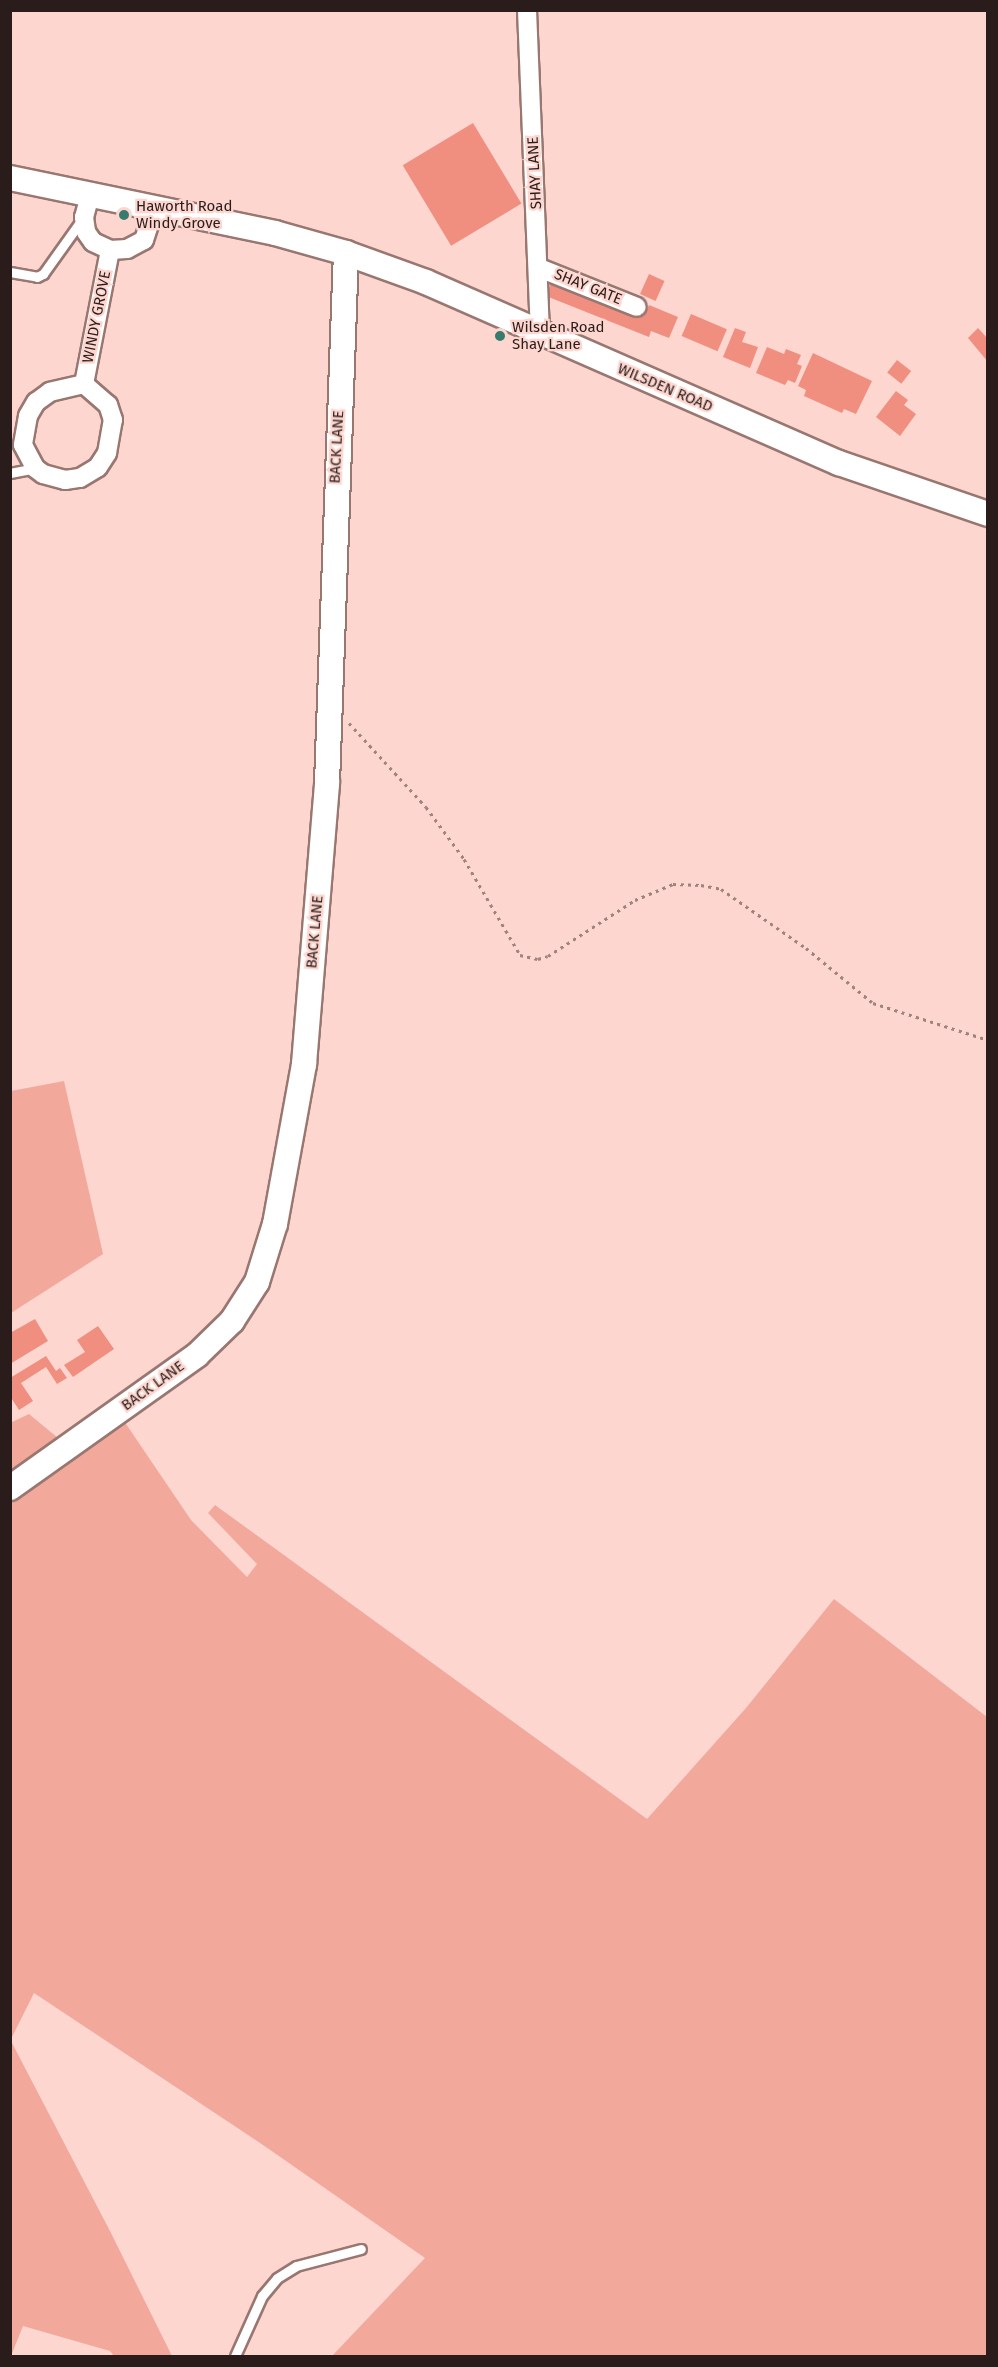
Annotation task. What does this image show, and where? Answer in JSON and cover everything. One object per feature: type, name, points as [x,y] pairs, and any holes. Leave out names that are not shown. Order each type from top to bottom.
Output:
[{"type":"street","name":"SHAY LANE","points":[[527,10],[540,335]]},
{"type":"street","name":"WILSDEN ROAD","points":[[10,178],[87,206],[155,207],[346,253],[426,282],[540,335],[839,463],[987,514]]},
{"type":"street","name":"WINDY GROVE","points":[[87,206],[86,232],[93,242],[110,250],[127,249],[144,240],[155,207]]},
{"type":"street","name":"WINDY GROVE","points":[[84,384],[110,250]]},
{"type":"street","name":"BACK LANE","points":[[10,1488],[197,1354],[232,1321],[256,1282],[275,1224],[304,1064],[329,712],[346,253]]},
{"type":"street","name":"SHAY GATE","points":[[539,268],[637,307]]},
{"type":"street","name":"WINDY GROVE","points":[[84,384],[108,405],[113,420],[107,453],[98,467],[80,478],[65,480],[35,468],[23,445],[32,409],[50,392],[84,384]]},
{"type":"lane","points":[[10,272],[37,277],[43,274],[87,206]]},
{"type":"lane","points":[[10,473],[35,468]]},
{"type":"lane","points":[[235,2356],[262,2296],[277,2278],[296,2266],[361,2249]]},
{"type":"path","points":[[329,712],[357,728],[426,807],[464,859],[520,955],[538,959],[548,956],[635,900],[673,884],[701,885],[730,896],[806,948],[873,1003],[983,1035],[987,1040]]},
{"type":"shaded area","points":[[64,1081],[103,1254],[11,1313],[11,1091]]},
{"type":"shaded area","points":[[29,1414],[58,1438],[11,1473],[10,1423]]},
{"type":"shaded area","points":[[124,1421],[191,1520],[247,1577],[257,1564],[208,1513],[215,1505],[647,1819],[746,1708],[834,1599],[987,1717],[987,2356],[332,2356],[425,2258],[266,2147],[34,1993],[11,2039],[11,1501]]},
{"type":"shaded area","points":[[11,2041],[172,2356],[114,2356],[110,2351],[23,2326],[11,2356]]},
{"type":"building","points":[[473,123],[521,204],[451,246],[403,165]]},
{"type":"building","points":[[649,274],[665,281],[656,301],[640,294]]},
{"type":"building","points":[[552,279],[646,312],[649,305],[678,317],[669,338],[651,331],[649,337],[546,296]]},
{"type":"building","points":[[691,314],[727,329],[718,351],[682,336]]},
{"type":"building","points":[[735,328],[746,332],[742,342],[758,347],[750,368],[723,357]]},
{"type":"building","points":[[978,328],[988,339],[988,362],[968,338]]},
{"type":"building","points":[[767,347],[784,354],[786,349],[801,355],[797,364],[802,366],[795,383],[788,380],[785,385],[756,373]]},
{"type":"building","points":[[813,353],[872,381],[856,414],[844,409],[842,413],[804,396],[806,390],[798,386]]},
{"type":"building","points":[[897,360],[911,371],[901,384],[887,373]]},
{"type":"building","points":[[896,391],[908,400],[904,405],[916,414],[900,436],[876,417]]},
{"type":"building","points":[[35,1319],[48,1341],[10,1364],[10,1333]]},
{"type":"building","points":[[98,1326],[114,1349],[73,1377],[64,1365],[85,1352],[77,1340]]},
{"type":"building","points":[[46,1356],[56,1371],[60,1368],[67,1378],[57,1384],[46,1367],[21,1383],[33,1401],[19,1410],[10,1396],[10,1378]]},
{"type":"place","name":"Haworth Road Windy Grove","points":[[124,215]]},
{"type":"place","name":"Wilsden Road Shay Lane","points":[[500,336]]}]
